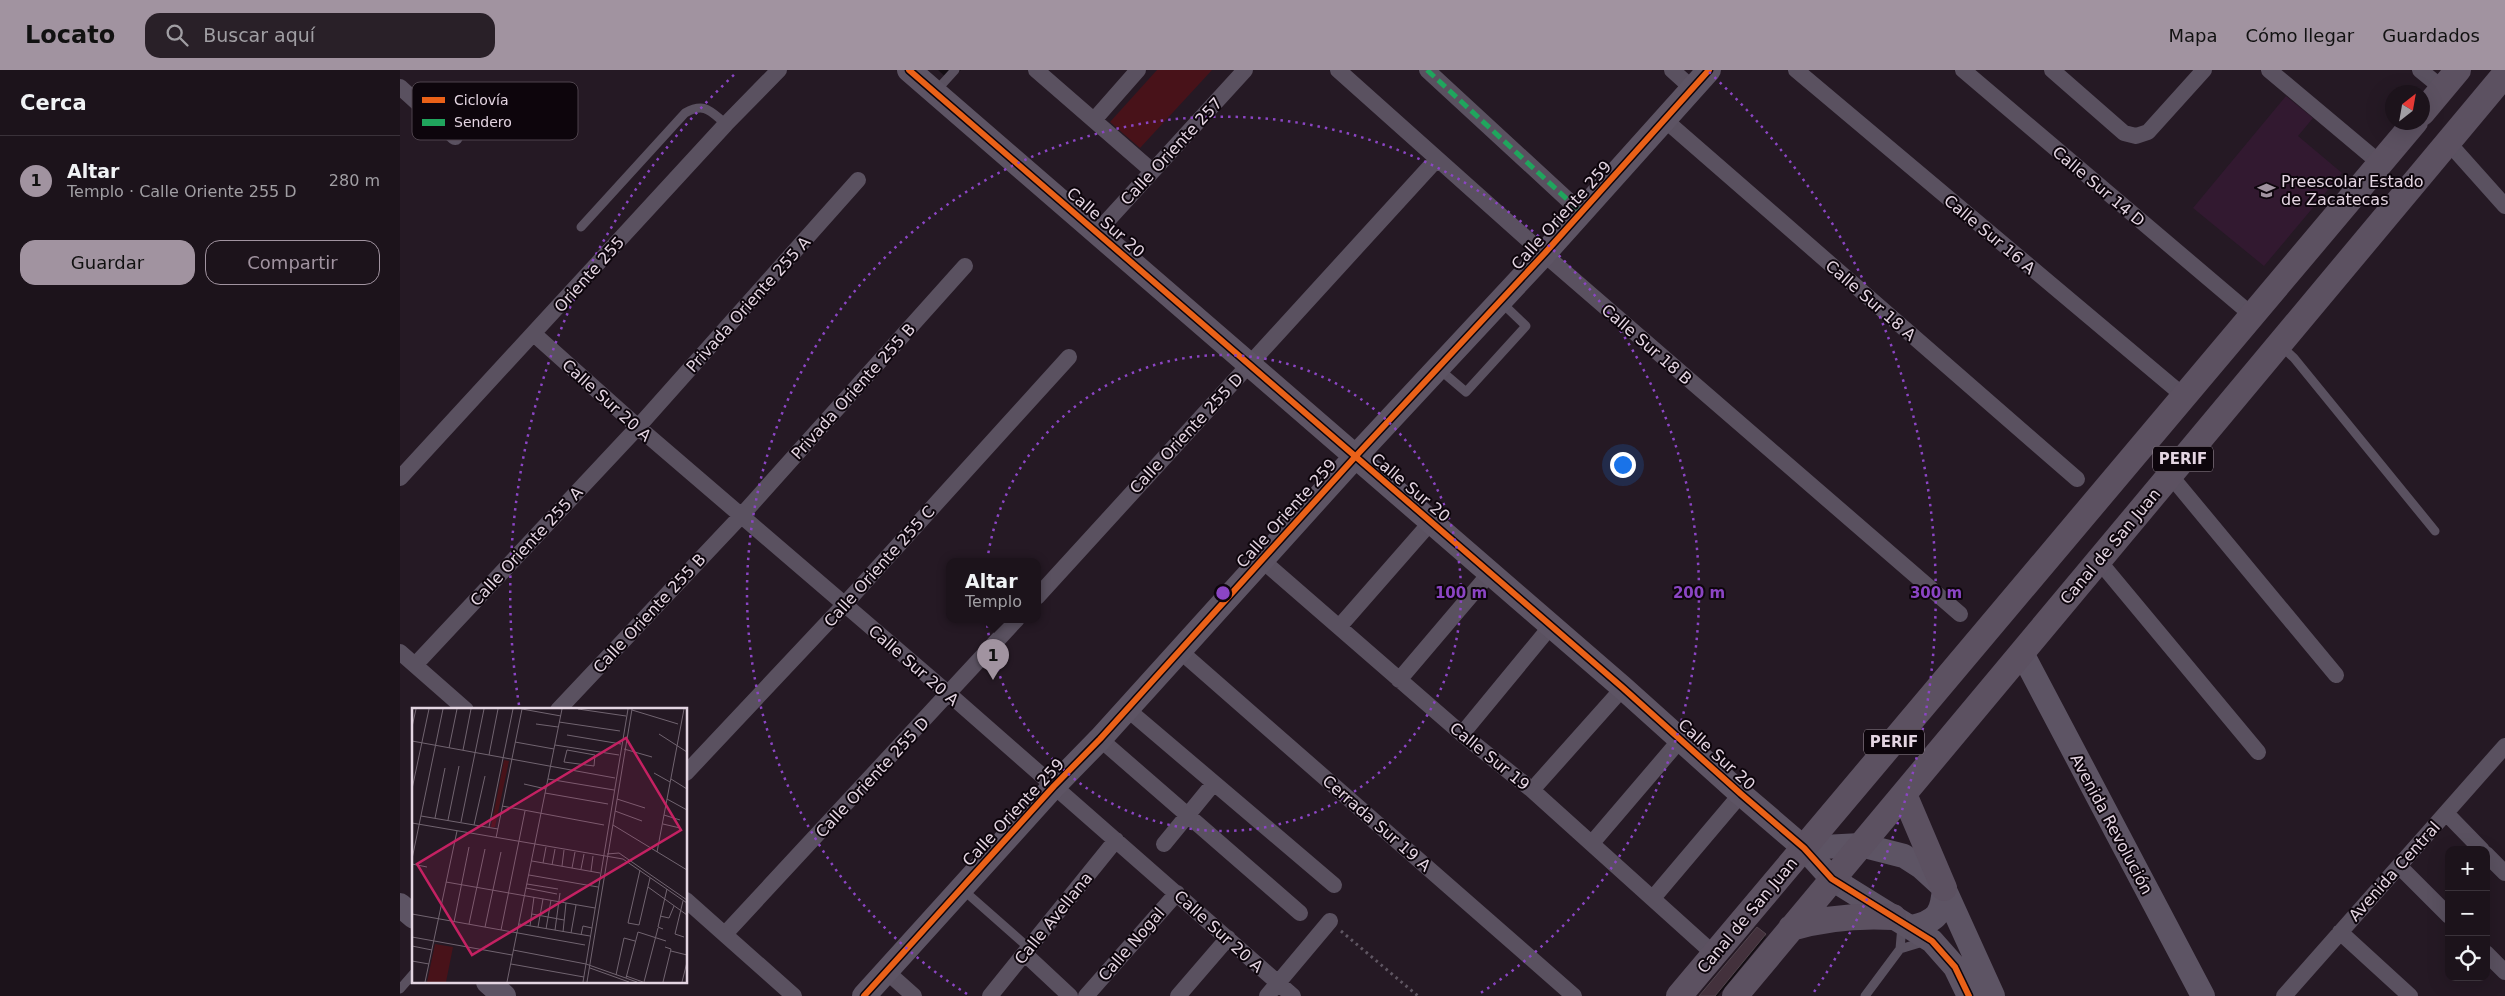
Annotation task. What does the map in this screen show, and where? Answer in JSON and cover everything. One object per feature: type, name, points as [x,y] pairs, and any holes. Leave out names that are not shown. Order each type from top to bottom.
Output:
[{"type":"main road","name":"Canal de San Juan","points":[[1735,996],[2447,141],[2505,74]]},
{"type":"main road","points":[[2430,103],[2450,79]]},
{"type":"main road","name":"Canal de San Juan","points":[[1679,996],[2185,397],[2245,309],[2381,164],[2409,130]]},
{"type":"main road","points":[[1904,794],[1944,888]]},
{"type":"main road","points":[[1791,928],[1831,919],[1872,916],[1903,922]]},
{"type":"street","name":"Oriente 255","points":[[400,478],[726,124],[780,70]]},
{"type":"street","name":"Calle Sur 20","points":[[909,70],[1623,688],[1804,848],[1832,879],[1932,941],[1955,968],[1969,996]]},
{"type":"street","points":[[1036,70],[1151,170]]},
{"type":"street","points":[[1094,120],[1138,70]]},
{"type":"street","name":"Calle Oriente 257","points":[[1097,232],[1151,170],[1245,70]]},
{"type":"street","name":"Calle Sur 18 B","points":[[1338,70],[1544,254],[1960,614]]},
{"type":"street","points":[[1427,70],[1582,213]]},
{"type":"street","points":[[1672,70],[1693,89]]},
{"type":"street","name":"Calle Oriente 259","points":[[864,996],[1054,786],[1128,709],[1355,457],[1582,213],[1709,70]]},
{"type":"street","name":"Calle Sur 16 A","points":[[1796,70],[2185,397]]},
{"type":"street","name":"Calle Sur 14 D","points":[[1963,70],[2245,309]]},
{"type":"street","points":[[2052,70],[2124,132],[2136,136],[2148,132],[2204,70]]},
{"type":"street","points":[[2269,70],[2381,164]]},
{"type":"street","points":[[2420,70],[2450,79]]},
{"type":"street","points":[[400,87],[412,98]]},
{"type":"street","name":"Calle Sur 18 A","points":[[1665,120],[2077,479]]},
{"type":"street","points":[[2447,141],[2505,206]]},
{"type":"street","name":"Calle Oriente 255 D","points":[[1041,593],[1437,159]]},
{"type":"street","name":"Privada Oriente 255 A","points":[[638,427],[858,180]]},
{"type":"street","name":"Privada Oriente 255 B","points":[[741,516],[965,266]]},
{"type":"street","name":"Calle Sur 20 A","points":[[534,334],[638,427],[1054,786],[1293,996]]},
{"type":"street","name":"Calle Oriente 255 C","points":[[688,772],[1069,357]]},
{"type":"street","name":"Calle Oriente 255 A","points":[[415,665],[638,427]]},
{"type":"street","points":[[2170,475],[2336,675]]},
{"type":"street","name":"Calle Oriente 255 B","points":[[560,708],[741,516]]},
{"type":"street","points":[[1339,627],[1430,522]]},
{"type":"street","name":"Calle Sur 19","points":[[1262,561],[1462,734],[1532,790],[1714,954]]},
{"type":"street","points":[[2098,561],[2258,752]]},
{"type":"street","points":[[1399,680],[1490,573]]},
{"type":"street","name":"Calle Oriente 255 D","points":[[725,934],[1013,623]]},
{"type":"street","points":[[1462,734],[1551,626]]},
{"type":"street","name":"Cerrada Sur 19 A","points":[[1180,651],[1574,996]]},
{"type":"street","points":[[400,652],[464,708]]},
{"type":"street","name":"Avenida Revolución","points":[[2022,653],[2204,996]]},
{"type":"street","points":[[1532,790],[1623,688]]},
{"type":"street","points":[[1128,709],[1334,885]]},
{"type":"street","points":[[1100,739],[1300,913]]},
{"type":"street","points":[[1592,843],[1680,740]]},
{"type":"street","name":"Avenida Central","points":[[2284,996],[2505,746]]},
{"type":"street","points":[[1164,844],[1214,783]]},
{"type":"street","points":[[1653,898],[1741,794]]},
{"type":"street","points":[[2446,813],[2478,846]]},
{"type":"street","name":"Calle Avellana","points":[[990,996],[1116,840]]},
{"type":"street","points":[[1804,848],[1861,845],[1904,856],[1921,867],[1944,888],[1993,996]]},
{"type":"street","points":[[2490,858],[2505,873]]},
{"type":"street","points":[[2399,866],[2445,912]]},
{"type":"street","points":[[1903,922],[1926,924],[1936,919],[1943,905],[1944,888]]},
{"type":"street","name":"Calle Nogal","points":[[1086,996],[1177,893]]},
{"type":"street","points":[[688,902],[794,996]]},
{"type":"street","points":[[400,905],[412,915]]},
{"type":"street","points":[[1267,996],[1330,920]]},
{"type":"street","points":[[2340,932],[2410,996]]},
{"type":"street","points":[[1178,996],[1228,938]]},
{"type":"street","points":[[1027,951],[1070,996]]},
{"type":"street","points":[[2490,957],[2505,972]]},
{"type":"street","points":[[886,971],[914,996]]},
{"type":"street","points":[[490,984],[504,996]]},
{"type":"lane","points":[[935,92],[955,70]]},
{"type":"lane","points":[[581,227],[685,112],[696,107],[708,108],[726,124]]},
{"type":"lane","points":[[1438,369],[1466,392],[1526,326],[1500,301]]},
{"type":"lane","points":[[2279,344],[2294,358],[2435,531]]},
{"type":"lane","points":[[961,888],[1027,951]]},
{"type":"lane","points":[[1865,996],[1900,949],[1914,943],[1932,941],[1958,950],[1944,888]]},
{"type":"lane","points":[[1900,949],[1903,922]]},
{"type":"lane","points":[[400,989],[412,975]]},
{"type":"path","points":[[1330,920],[1418,996]]},
{"type":"shaded area","points":[[1157,70],[1212,70],[1140,148],[1110,122]]},
{"type":"shaded area","name":"Preescolar Estado de Zacatecas","points":[[2286,96],[2313,118],[2298,136],[2342,173],[2264,266],[2193,208]]},
{"type":"building","points":[[1757,927],[1766,934],[1715,996],[1699,996]]},
{"type":"marked path","points":[[1427,70],[1582,213]]},
{"type":"cycle path","points":[[909,70],[1623,688],[1804,848],[1832,879],[1932,941],[1955,967],[1969,996]]},
{"type":"cycle path","points":[[864,996],[1355,457],[1544,254],[1709,70]]},
{"type":"place","name":"Preescolar Estado de Zacatecas","points":[[2267,190]]},
{"type":"place","name":"Altar","points":[[993,680]]}]
